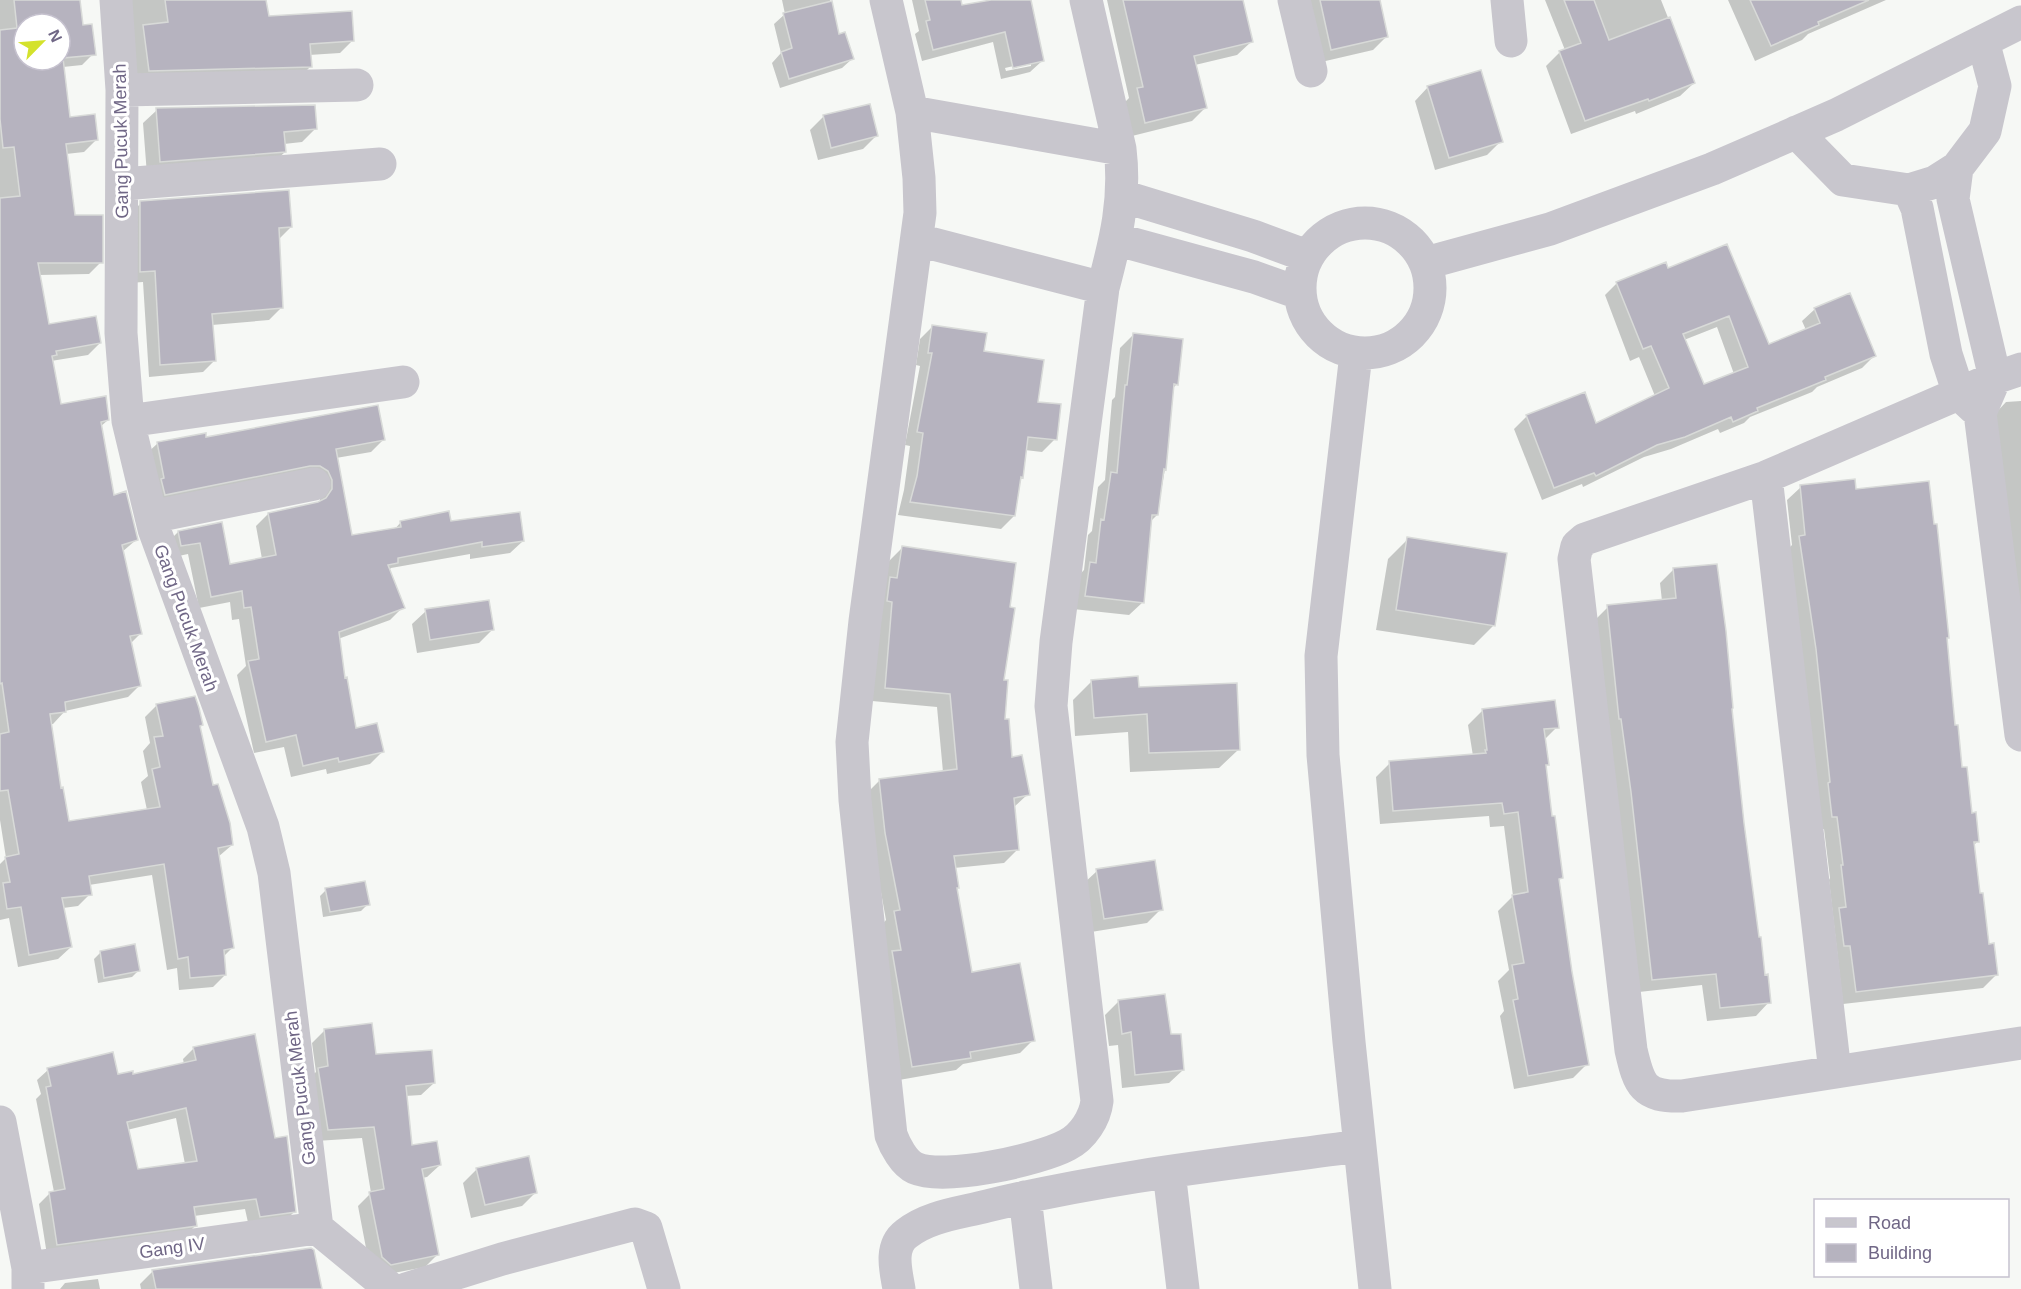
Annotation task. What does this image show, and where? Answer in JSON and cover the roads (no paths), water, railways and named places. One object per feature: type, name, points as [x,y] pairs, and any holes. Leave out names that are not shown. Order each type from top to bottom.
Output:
[{"type":"street","name":"Gang Pucuk Merah","points":[[116,0],[122,90],[121,333],[128,421],[151,517],[263,827],[274,873],[317,1228]]},
{"type":"street","points":[[886,0],[912,112],[920,213],[865,621],[852,742],[855,801],[891,1135],[898,1150],[914,1168],[935,1172],[1017,1163],[1068,1145],[1078,1137],[1096,1111],[1097,1101],[1051,706],[1056,642],[1103,288],[1115,239],[1122,196],[1123,172],[1120,148],[1086,0]]},
{"type":"street","points":[[1294,0],[1311,71]]},
{"type":"street","points":[[1508,0],[1511,41]]},
{"type":"street","points":[[1426,263],[1550,229],[1712,169],[1836,115],[2021,22]]},
{"type":"street","points":[[1796,132],[1843,180],[1909,190],[1935,182],[1957,168],[1985,131],[1995,86],[1983,41]]},
{"type":"street","points":[[122,90],[357,86]]},
{"type":"street","points":[[912,112],[1120,148]]},
{"type":"street","points":[[122,184],[380,164]]},
{"type":"street","points":[[1957,168],[1953,199],[2008,373],[1970,403],[1766,477],[1585,539],[1576,546],[1574,559],[1631,1050],[1636,1074],[1643,1086],[1663,1096],[1682,1096],[2021,1043]]},
{"type":"street","points":[[1909,190],[1917,208],[1946,354],[1970,403],[2021,735]]},
{"type":"street","points":[[1122,196],[1307,255]]},
{"type":"street","points":[[1369,222],[1392,228],[1413,242],[1426,263],[1431,290],[1424,317],[1408,339],[1383,352],[1356,354],[1335,347],[1317,333],[1304,315],[1299,292],[1307,255],[1323,236],[1344,224],[1369,222]]},
{"type":"street","points":[[1115,239],[1254,277],[1299,292]]},
{"type":"street","points":[[918,240],[1103,288]]},
{"type":"street","points":[[1356,354],[1321,656],[1323,755],[1359,1146],[1375,1289]]},
{"type":"street","points":[[128,421],[403,382]]},
{"type":"street","points":[[1766,477],[1835,1072]]},
{"type":"street","points":[[151,517],[314,484]]},
{"type":"street","points":[[0,1122],[28,1278]]},
{"type":"street","points":[[898,1289],[894,1256],[904,1235],[925,1221],[1089,1184],[1359,1146]]},
{"type":"street","points":[[1169,1173],[1183,1289]]},
{"type":"street","points":[[1025,1197],[1036,1289]]},
{"type":"street","points":[[406,1289],[502,1259],[635,1224],[646,1228],[664,1289]]},
{"type":"street","points":[[317,1228],[391,1289]]},
{"type":"street","name":"Gang IV","points":[[28,1278],[317,1228]]}]
